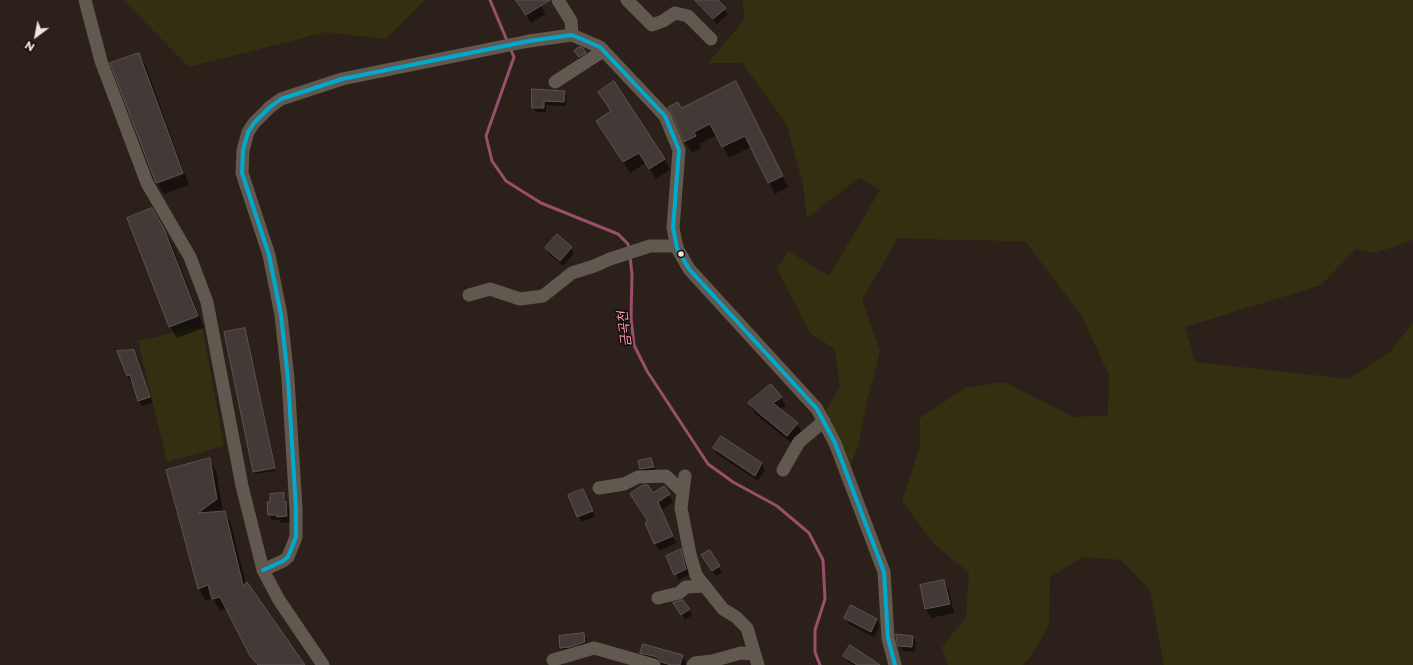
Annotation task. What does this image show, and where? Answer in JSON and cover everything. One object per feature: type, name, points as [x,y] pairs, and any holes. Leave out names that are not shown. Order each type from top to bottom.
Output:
[{"type":"street","points":[[85,0],[101,61],[145,176],[190,257],[207,302],[242,486],[263,570],[279,600],[323,665]]},
{"type":"street","points":[[627,0],[652,26],[663,21],[675,12],[688,16],[711,39]]},
{"type":"street","points":[[561,1],[571,21],[572,35]]},
{"type":"street","points":[[263,570],[282,562],[288,557],[296,537],[296,509],[288,379],[281,316],[269,255],[242,174],[243,150],[248,132],[254,123],[270,107],[281,99],[342,79],[528,40],[572,35],[600,47],[665,116],[679,150],[673,228],[677,246],[690,269],[817,409],[824,421],[838,450],[884,572],[888,638],[895,665]]},
{"type":"street","points":[[556,82],[603,51]]},
{"type":"street","points":[[469,295],[490,289],[520,299],[543,296],[572,273],[650,246],[677,246]]},
{"type":"street","points":[[783,470],[799,442],[824,421]]},
{"type":"street","points":[[599,488],[624,484],[638,477],[666,476],[683,492]]},
{"type":"street","points":[[684,476],[681,508],[690,554],[696,575],[723,609],[736,617],[747,628],[756,660]]},
{"type":"street","points":[[260,556],[268,562],[282,562]]},
{"type":"street","points":[[658,598],[680,593],[686,587],[705,586]]},
{"type":"street","points":[[553,660],[594,648],[654,665]]},
{"type":"street","points":[[693,665],[695,663],[712,661],[741,653],[756,660]]},
{"type":"shaded area","points":[[123,0],[425,0],[386,39],[326,32],[189,67]]},
{"type":"shaded area","points":[[742,0],[1413,0],[1413,240],[1375,253],[1356,249],[1321,285],[1185,327],[1195,362],[1348,379],[1389,353],[1413,324],[1413,665],[1164,665],[1150,590],[1121,560],[1083,557],[1050,577],[1049,626],[1031,656],[1023,665],[948,665],[942,647],[966,617],[969,573],[934,544],[902,501],[920,446],[920,418],[965,388],[1004,382],[1074,417],[1108,415],[1109,375],[1081,315],[1025,241],[898,238],[862,300],[880,351],[867,401],[858,446],[850,467],[824,413],[840,387],[835,349],[810,333],[777,269],[788,251],[829,276],[880,190],[859,178],[807,218],[803,184],[786,123],[742,63],[708,63],[745,19]]},
{"type":"shaded area","points":[[202,326],[224,446],[167,462],[138,341]]},
{"type":"building","points":[[516,0],[550,0],[526,15]]},
{"type":"building","points":[[695,0],[718,0],[726,8],[713,19]]},
{"type":"building","points":[[579,47],[583,48],[586,53],[579,57],[574,51]]},
{"type":"building","points":[[139,53],[183,173],[156,183],[110,63]]},
{"type":"building","points":[[614,81],[665,159],[649,169],[639,153],[623,162],[596,121],[611,111],[598,92]]},
{"type":"building","points":[[736,81],[783,176],[768,183],[745,136],[722,147],[710,124],[694,132],[696,136],[684,142],[668,107],[678,102],[681,108]]},
{"type":"building","points":[[532,89],[565,91],[564,102],[544,101],[544,108],[532,108]]},
{"type":"building","points":[[152,208],[164,229],[198,316],[169,327],[127,218]]},
{"type":"building","points":[[557,234],[572,247],[560,261],[545,248]]},
{"type":"building","points":[[245,328],[275,468],[253,472],[224,332]]},
{"type":"building","points":[[134,350],[150,397],[138,401],[130,375],[127,376],[117,351]]},
{"type":"building","points":[[771,384],[782,397],[773,403],[798,423],[787,436],[748,403]]},
{"type":"building","points":[[721,436],[762,463],[755,476],[713,448]]},
{"type":"building","points":[[210,458],[217,499],[198,513],[225,511],[243,585],[247,582],[305,665],[258,665],[250,656],[220,597],[212,599],[208,585],[198,589],[166,470]]},
{"type":"building","points":[[651,458],[654,467],[640,469],[638,461]]},
{"type":"building","points":[[643,485],[648,485],[653,493],[664,486],[670,494],[658,502],[673,536],[654,544],[645,523],[648,521],[630,494]]},
{"type":"building","points":[[583,489],[593,511],[577,517],[568,495]]},
{"type":"building","points":[[284,493],[287,516],[277,517],[276,515],[268,515],[267,502],[270,502],[270,494]]},
{"type":"building","points":[[681,549],[686,569],[674,575],[666,556]]},
{"type":"building","points":[[710,550],[720,566],[712,571],[701,555]]},
{"type":"building","points":[[944,580],[950,604],[925,609],[920,585]]},
{"type":"building","points":[[683,600],[690,609],[681,615],[673,603]]},
{"type":"building","points":[[851,605],[877,619],[871,632],[844,618]]},
{"type":"building","points":[[584,633],[585,642],[570,647],[560,648],[559,636]]},
{"type":"building","points":[[896,634],[913,636],[912,647],[898,646]]},
{"type":"building","points":[[643,644],[683,655],[680,665],[671,665],[661,662],[657,657],[640,653]]},
{"type":"building","points":[[850,645],[880,665],[857,665],[843,656]]},
{"type":"waterway","name":"금곡천","points":[[490,0],[508,43]]},
{"type":"waterway","name":"금곡천","points":[[510,48],[514,57],[486,136],[492,161],[506,181],[541,203],[618,234],[628,244],[629,250]]},
{"type":"waterway","name":"금곡천","points":[[630,256],[632,275],[631,318],[634,345],[647,371],[708,464],[733,482],[777,506],[809,533],[823,560],[825,599],[815,630],[815,652],[820,665]]},
{"type":"transit line","points":[[263,570],[283,561],[288,557],[296,537],[296,509],[288,379],[281,315],[269,255],[242,173],[243,150],[248,132],[254,123],[270,107],[281,99],[342,79],[529,41],[572,35],[600,47],[665,116],[679,150],[673,228],[677,248],[689,269],[817,409],[835,443],[884,572],[888,638],[895,665]]}]
